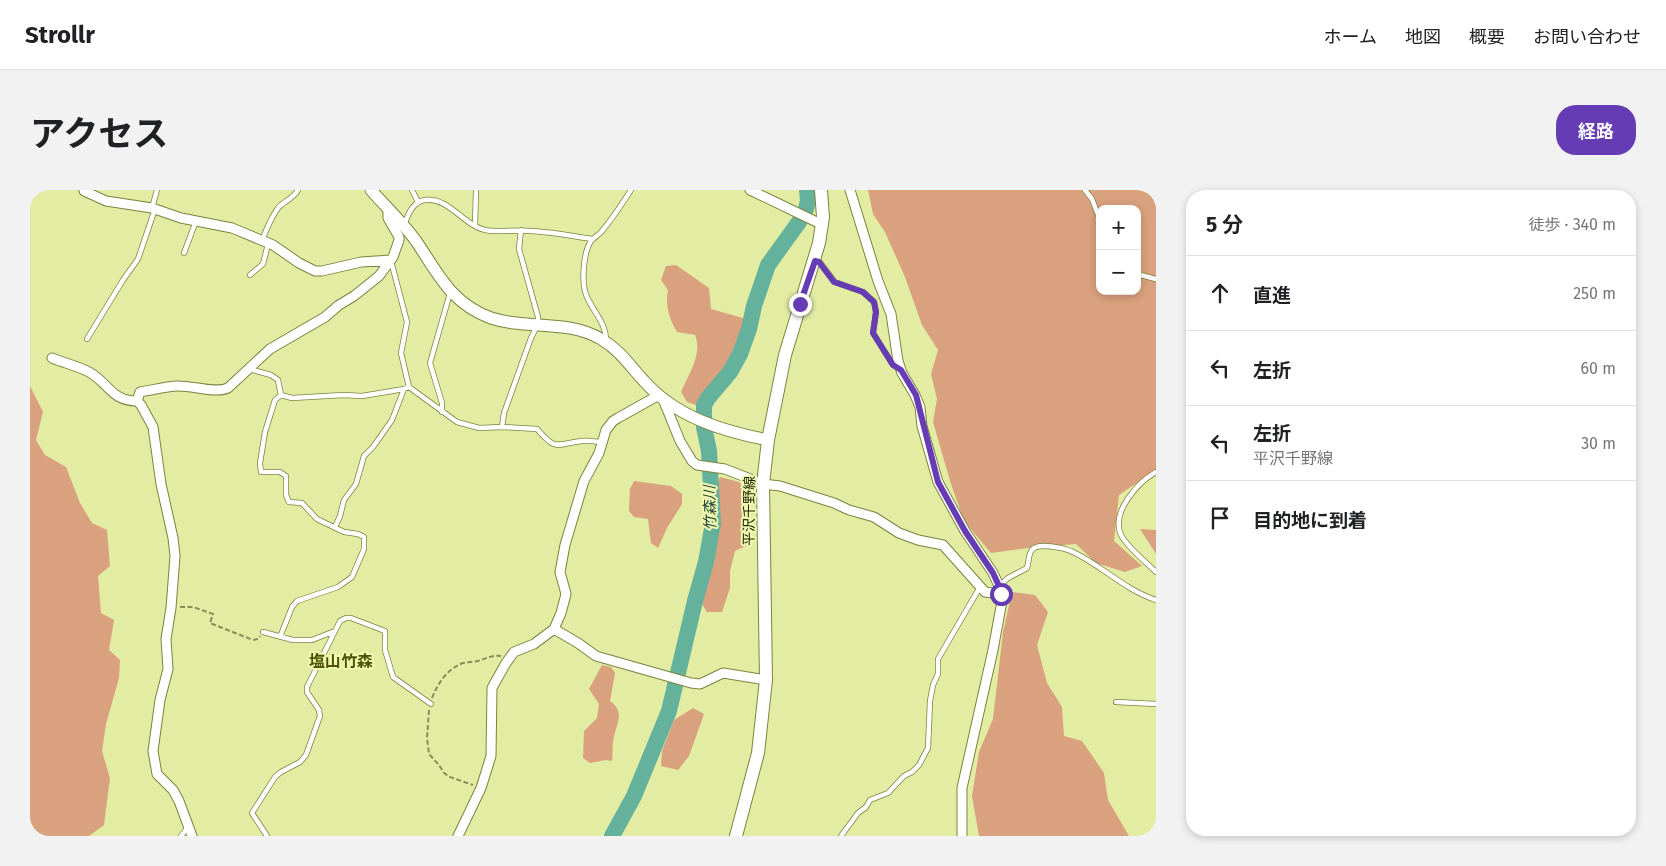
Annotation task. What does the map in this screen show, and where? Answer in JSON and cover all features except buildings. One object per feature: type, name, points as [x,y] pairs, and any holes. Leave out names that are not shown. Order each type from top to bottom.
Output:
[{"type":"main road","name":"平沢千野線","points":[[736,836],[758,753],[766,680],[763,484],[768,440],[785,355],[815,261],[823,225],[822,190]]},
{"type":"street","points":[[371,190],[404,226],[438,277],[460,301],[475,311],[514,323],[575,328],[589,333],[616,348],[644,382],[661,397],[694,419],[717,428],[768,440]]},
{"type":"street","points":[[750,190],[823,225]]},
{"type":"street","points":[[850,190],[878,281],[891,314],[898,361],[901,370],[916,395],[920,407],[922,426],[938,482],[965,531],[993,573],[1002,601],[962,788],[962,836]]},
{"type":"street","points":[[84,191],[106,201],[154,209],[181,218],[232,228],[265,242],[315,271],[322,272],[361,262],[391,260]]},
{"type":"street","points":[[137,401],[140,392],[174,386],[190,386],[221,391],[228,388],[270,349],[324,317],[339,304],[371,284],[391,260],[400,237],[388,218],[388,208]]},
{"type":"street","points":[[52,358],[88,372],[102,380],[112,393],[127,401],[137,401],[153,427],[161,484],[175,556],[171,608],[166,639],[168,669],[160,700],[153,751],[157,774],[173,790],[179,800],[192,836]]},
{"type":"street","points":[[661,397],[680,441],[692,461],[702,467],[725,469],[763,484],[780,486],[834,503],[849,510],[874,517],[899,533],[918,540],[943,544],[985,592],[1000,590]]},
{"type":"street","points":[[458,836],[487,773],[491,751],[492,688],[514,652],[534,644],[554,629],[566,598],[560,572],[564,545],[584,481],[603,442],[606,430],[613,421],[661,397]]},
{"type":"street","points":[[554,629],[596,656],[691,683],[700,684],[723,674],[766,680]]},
{"type":"lane","points":[[87,339],[138,259],[154,209],[157,190]]},
{"type":"lane","points":[[250,275],[266,260],[265,242],[267,227],[278,208],[290,200],[298,190]]},
{"type":"lane","points":[[412,190],[418,202]]},
{"type":"lane","points":[[475,225],[476,190]]},
{"type":"lane","points":[[606,342],[606,331],[586,295],[583,276],[588,246],[592,239],[599,235],[617,213],[631,190]]},
{"type":"lane","points":[[1086,190],[1096,210]]},
{"type":"lane","points":[[404,226],[410,211],[418,202],[426,200],[447,205],[456,214],[488,231],[521,230],[592,239]]},
{"type":"lane","points":[[184,253],[196,221]]},
{"type":"lane","points":[[502,427],[504,413],[531,338],[538,324],[519,249],[521,230]]},
{"type":"lane","points":[[334,527],[340,516],[344,500],[356,484],[364,456],[374,447],[392,420],[406,388],[401,353],[407,322],[391,260]]},
{"type":"lane","points":[[815,261],[819,262],[834,282],[863,292],[874,302],[876,312],[873,333],[893,365],[901,370]]},
{"type":"lane","points":[[1141,275],[1156,278]]},
{"type":"lane","points":[[442,412],[442,403],[430,363],[451,292]]},
{"type":"lane","points":[[248,368],[271,375],[278,380],[281,396]]},
{"type":"lane","points":[[280,637],[292,607],[297,601],[338,587],[352,577],[364,549],[364,537],[344,532],[317,519],[302,503],[289,502],[286,495],[286,476],[280,472],[261,472],[260,463],[265,432],[275,400],[281,396],[292,398],[343,394],[362,396],[406,388],[419,393],[457,422],[479,428],[537,429],[548,442],[556,446],[583,441],[603,442]]},
{"type":"lane","points":[[1156,472],[1130,495],[1124,504],[1119,521],[1122,536],[1156,572]]},
{"type":"lane","points":[[1000,590],[1008,578],[1027,568],[1031,551],[1033,548],[1041,546],[1055,547],[1073,552],[1132,588],[1156,600]]},
{"type":"lane","points":[[841,836],[870,800],[888,793],[904,776],[912,772],[919,765],[928,748],[930,701],[938,674],[938,659],[980,586]]},
{"type":"lane","points":[[267,836],[252,814],[276,777],[281,772],[300,762],[306,754],[320,716],[319,710],[307,692],[307,686],[340,621],[351,618],[385,631],[385,650],[393,677],[431,704]]},
{"type":"lane","points":[[263,632],[293,640],[312,640],[335,631]]},
{"type":"lane","points":[[1116,702],[1156,704]]},
{"type":"lane","points":[[181,836],[188,827]]},
{"type":"path","points":[[171,608],[193,607],[213,614],[210,623],[253,640],[258,639],[263,632]]},
{"type":"path","points":[[481,788],[450,777],[444,773],[429,754],[427,738],[433,695],[446,674],[464,663],[489,656],[511,657]]},
{"type":"shaded area","points":[[868,190],[1156,190],[1156,470],[1119,495],[1114,541],[1142,566],[1125,572],[1096,563],[1076,544],[991,553],[964,521],[933,422],[937,399],[931,374],[938,350],[922,325],[905,277],[885,232],[873,214]]},
{"type":"shaded area","points":[[676,265],[709,288],[711,309],[743,318],[741,341],[736,353],[696,405],[687,402],[681,392],[696,357],[697,342],[695,335],[677,332],[668,312],[668,290],[661,280],[666,266]]},
{"type":"shaded area","points":[[30,386],[43,412],[36,440],[45,455],[66,467],[80,503],[92,523],[107,530],[110,566],[98,576],[101,613],[114,620],[109,650],[120,660],[119,678],[106,724],[102,751],[110,778],[104,825],[89,836],[30,836]]},
{"type":"shaded area","points":[[720,477],[739,482],[747,490],[750,544],[735,551],[730,571],[730,588],[722,612],[707,612],[700,601],[712,550],[718,509],[715,491]]},
{"type":"shaded area","points":[[634,481],[671,486],[682,494],[682,504],[667,528],[658,548],[651,543],[648,519],[634,517],[629,511],[630,489]]},
{"type":"shaded area","points":[[1140,529],[1156,530],[1156,554]]},
{"type":"shaded area","points":[[1012,592],[1035,595],[1048,612],[1037,645],[1047,683],[1062,707],[1064,736],[1082,741],[1104,773],[1108,800],[1129,836],[979,836],[972,796],[979,752],[993,719],[1003,632]]},
{"type":"shaded area","points":[[602,665],[611,667],[615,673],[610,701],[615,705],[619,718],[613,740],[612,761],[606,760],[590,763],[583,758],[584,731],[597,718],[599,704],[589,689]]},
{"type":"shaded area","points":[[693,708],[704,714],[689,756],[678,770],[661,766],[662,751],[674,720]]},
{"type":"waterway","name":"竹森川","points":[[612,836],[634,796],[669,711],[706,562],[713,523],[709,451],[704,427],[704,405],[730,372],[740,354],[768,265],[799,222],[806,209],[808,201],[807,190]]},
{"type":"district","name":"塩山竹森","points":[[341,661]]},
{"type":"route","points":[[800,304],[815,261],[819,262],[834,282],[863,292],[874,302],[876,312],[873,333],[876,340],[893,365],[901,370],[916,395],[920,407],[922,426],[938,482],[965,531],[993,573],[1001,594]]}]
